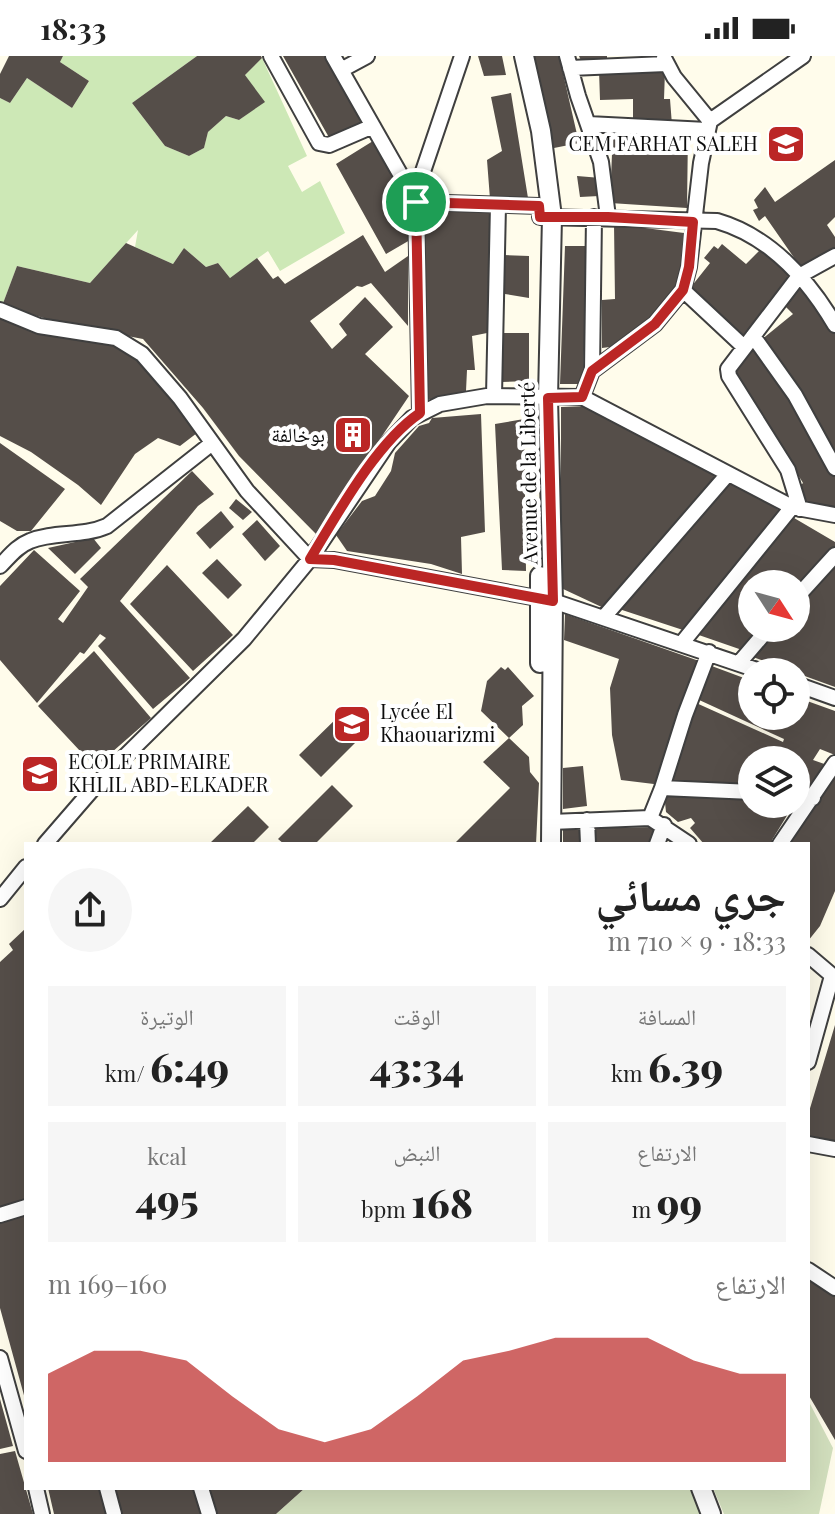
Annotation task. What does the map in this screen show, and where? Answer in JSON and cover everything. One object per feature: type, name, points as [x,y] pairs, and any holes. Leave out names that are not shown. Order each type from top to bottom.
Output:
[{"type":"street","points":[[271,56],[319,143],[329,145],[373,126]]},
{"type":"street","points":[[333,56],[415,200]]},
{"type":"street","points":[[341,70],[367,56]]},
{"type":"street","points":[[420,413],[415,200],[462,56]]},
{"type":"street","name":"Avenue de la Liberté","points":[[513,56],[544,213]]},
{"type":"street","name":"Avenue de la Liberté","points":[[524,56],[541,131],[544,213],[543,398],[551,842]]},
{"type":"street","points":[[588,124],[709,126],[803,56]]},
{"type":"street","points":[[582,397],[592,371],[601,162],[568,62],[665,60],[709,126],[689,267],[683,290],[655,324],[592,371]]},
{"type":"street","points":[[415,200],[498,205],[544,213],[601,217],[717,221],[745,232],[769,247],[818,297],[835,325]]},
{"type":"street","points":[[494,396],[498,205]]},
{"type":"street","points":[[796,508],[788,470],[729,376],[730,366],[799,276],[835,256]]},
{"type":"street","points":[[683,290],[748,342],[795,395],[835,468]]},
{"type":"street","points":[[0,310],[39,326],[97,334],[128,344],[142,354],[162,375],[247,491],[310,559],[334,560],[547,599],[738,663]]},
{"type":"street","points":[[47,842],[97,784],[244,639],[310,559],[375,459],[402,426],[440,404],[494,396],[582,397],[727,475],[796,508],[835,515]]},
{"type":"street","points":[[0,566],[30,541],[48,536],[86,533],[107,526],[211,444]]},
{"type":"street","points":[[604,617],[727,475]]},
{"type":"street","points":[[682,643],[796,508]]},
{"type":"street","points":[[810,583],[835,555]]},
{"type":"street","name":"Avenue de la Liberté","points":[[540,842],[547,599]]},
{"type":"street","points":[[743,658],[757,642]]},
{"type":"street","points":[[657,842],[662,788],[709,652]]},
{"type":"street","points":[[810,689],[835,698]]},
{"type":"street","points":[[781,842],[835,763]]},
{"type":"street","points":[[662,788],[738,791]]},
{"type":"street","points":[[587,820],[588,842]]},
{"type":"street","points":[[551,822],[657,822],[686,842]]},
{"type":"street","points":[[0,899],[24,869]]},
{"type":"street","points":[[810,957],[833,977],[810,1055]]},
{"type":"street","points":[[810,1144],[835,1149]]},
{"type":"street","points":[[0,1215],[24,1208]]},
{"type":"street","points":[[810,1271],[835,1288]]},
{"type":"street","points":[[0,1358],[4,1383],[24,1443]]},
{"type":"street","points":[[36,1490],[42,1514]]},
{"type":"street","points":[[108,1490],[114,1514]]},
{"type":"street","points":[[202,1490],[209,1514]]},
{"type":"street","points":[[702,1490],[711,1514]]},
{"type":"green space","points":[[63,56],[197,56],[132,103],[165,146],[189,156],[204,148],[208,132],[226,116],[239,120],[264,102],[245,75],[262,58],[307,156],[288,166],[302,192],[320,181],[345,233],[280,271],[268,251],[230,278],[218,263],[206,267],[184,248],[173,264],[135,247],[138,230],[90,283],[17,266],[0,305],[0,98],[10,103],[27,78],[72,108],[89,81],[60,62]]},
{"type":"green space","points":[[810,1404],[833,1448],[819,1514],[724,1514],[714,1490],[810,1490]]},
{"type":"green space","points":[[303,1490],[693,1490],[702,1514],[276,1514]]},
{"type":"building","points":[[9,56],[63,56],[60,62],[89,81],[72,108],[27,78],[10,103],[0,98],[0,74]]},
{"type":"building","points":[[197,56],[261,56],[245,75],[265,102],[239,120],[226,116],[208,132],[204,148],[189,156],[165,146],[132,103]]},
{"type":"building","points":[[283,56],[325,56],[365,126],[331,141]]},
{"type":"building","points":[[478,56],[502,56],[506,75],[484,76]]},
{"type":"building","points":[[530,56],[559,56],[579,143],[554,148]]},
{"type":"building","points":[[579,56],[607,56],[607,58],[582,63]]},
{"type":"building","points":[[599,70],[665,71],[664,99],[670,99],[672,125],[633,122],[633,99],[600,100]]},
{"type":"building","points":[[511,93],[528,198],[490,199],[487,160],[502,151],[491,97]]},
{"type":"building","points":[[613,129],[688,131],[687,208],[610,203]]},
{"type":"building","points":[[373,141],[409,209],[402,214],[410,240],[386,254],[336,164]]},
{"type":"building","points":[[835,160],[835,217],[827,225],[835,237],[835,248],[804,272],[765,216],[759,221],[753,210],[758,208],[754,200],[765,187],[775,202]]},
{"type":"building","points":[[577,176],[601,178],[599,196],[580,197]]},
{"type":"building","points":[[494,207],[492,332],[472,336],[475,370],[467,370],[466,391],[427,400],[420,210]]},
{"type":"building","points":[[614,224],[684,233],[683,267],[678,287],[653,319],[629,334],[625,345],[602,348],[602,300],[615,299]]},
{"type":"building","points":[[363,235],[385,272],[408,256],[408,326],[371,283],[357,286],[310,321],[332,349],[347,335],[339,324],[365,297],[393,327],[365,354],[409,396],[316,534],[239,456],[203,408],[143,339],[65,324],[2,306],[17,266],[90,283],[126,243],[173,264],[184,248],[206,267],[218,263],[230,278],[257,258],[273,279],[278,276],[285,284]]},
{"type":"building","points":[[722,244],[746,264],[762,248],[792,275],[743,338],[691,287],[710,263],[704,258],[714,246],[718,249]]},
{"type":"building","points":[[565,246],[587,246],[583,384],[560,384]]},
{"type":"building","points":[[504,255],[529,256],[529,298],[505,294]]},
{"type":"building","points":[[799,280],[835,328],[835,455],[761,340],[793,314],[782,303]]},
{"type":"building","points":[[0,315],[111,341],[144,365],[170,393],[197,433],[180,446],[158,438],[135,454],[101,505],[31,452],[0,436]]},
{"type":"building","points":[[503,333],[529,333],[529,381],[501,382]]},
{"type":"building","points":[[754,345],[785,385],[835,477],[835,508],[807,503],[799,487],[803,483],[733,369]]},
{"type":"building","points":[[588,406],[603,417],[720,478],[608,610],[561,588],[561,407]]},
{"type":"building","points":[[481,414],[485,532],[461,537],[462,574],[431,564],[347,551],[336,535],[362,501],[375,496],[391,471],[395,453],[419,426],[429,423],[432,418]]},
{"type":"building","points":[[524,419],[526,571],[502,570],[495,424]]},
{"type":"building","points":[[0,443],[65,489],[31,531],[17,531],[0,521]]},
{"type":"building","points":[[192,471],[214,494],[198,506],[120,601],[190,678],[153,709],[98,646],[106,638],[100,634],[84,654],[80,652],[37,703],[0,660],[0,586],[34,550],[80,591],[58,619],[63,623],[88,587],[80,579]]},
{"type":"building","points":[[726,478],[784,513],[686,631],[616,608]]},
{"type":"building","points":[[236,499],[252,512],[243,520],[229,508]]},
{"type":"building","points":[[221,511],[234,527],[210,549],[196,533]]},
{"type":"building","points":[[789,515],[835,542],[835,551],[810,579],[810,570],[744,570]]},
{"type":"building","points":[[257,520],[280,546],[265,561],[242,534]]},
{"type":"building","points":[[93,538],[101,548],[75,574],[48,548]]},
{"type":"building","points":[[217,559],[242,585],[228,599],[202,573]]},
{"type":"building","points":[[835,559],[835,687],[810,678],[810,658],[750,656],[762,642],[810,642],[810,588]]},
{"type":"building","points":[[167,565],[233,635],[193,671],[130,604]]},
{"type":"building","points":[[738,578],[738,642],[753,642],[745,651],[693,633]]},
{"type":"building","points":[[565,614],[702,662],[662,785],[621,780],[612,735],[610,688],[619,659],[564,640]]},
{"type":"building","points":[[94,651],[151,718],[95,767],[38,706]]},
{"type":"building","points":[[709,665],[738,676],[738,718],[697,699]]},
{"type":"building","points":[[501,667],[505,670],[508,667],[534,696],[522,706],[523,725],[509,738],[481,711],[487,681]]},
{"type":"building","points":[[694,702],[738,722],[738,730],[756,730],[783,742],[784,739],[764,730],[810,730],[810,702],[835,711],[835,755],[820,749],[813,760],[830,766],[816,791],[810,791],[810,746],[738,746],[738,788],[669,785]]},
{"type":"building","points":[[342,713],[363,735],[321,777],[299,755]]},
{"type":"building","points":[[509,738],[529,757],[530,772],[539,783],[536,842],[456,842],[510,788],[483,762]]},
{"type":"building","points":[[583,766],[587,806],[563,809],[563,768]]},
{"type":"building","points":[[835,770],[835,891],[820,926],[810,938],[810,842],[785,842],[802,818],[810,818],[810,806]]},
{"type":"building","points":[[332,785],[353,806],[317,842],[282,842],[278,839]]},
{"type":"building","points":[[664,793],[738,795],[738,818],[785,818],[772,840],[774,842],[702,842],[690,828],[695,823],[691,818],[678,822],[666,812]]},
{"type":"building","points":[[248,806],[269,827],[254,842],[211,842]]},
{"type":"building","points":[[657,827],[657,842],[596,842],[595,828]]},
{"type":"building","points":[[563,830],[580,830],[580,842],[563,842]]},
{"type":"building","points":[[24,930],[24,1200],[21,1201],[22,1206],[0,1211],[0,962],[13,950],[9,944]]},
{"type":"building","points":[[835,1025],[835,1145],[810,1139],[810,1108]]},
{"type":"building","points":[[24,1212],[24,1395],[0,1308],[0,1219]]},
{"type":"building","points":[[810,1273],[835,1292],[835,1440],[810,1397]]},
{"type":"building","points":[[0,1399],[13,1446],[0,1449]]},
{"type":"building","points":[[15,1451],[33,1514],[0,1514],[0,1454]]},
{"type":"building","points":[[48,1490],[104,1490],[111,1514],[54,1514]]},
{"type":"building","points":[[112,1490],[200,1490],[207,1514],[119,1514]]},
{"type":"building","points":[[206,1490],[303,1490],[276,1514],[213,1514]]},
{"type":"place","name":"CEM FARHAT SALEH","points":[[786,144]]},
{"type":"place","name":"بوخالفة","points":[[353,435]]},
{"type":"place","name":"Lycée El Khaouarizmi","points":[[352,724]]},
{"type":"place","name":"ECOLE PRIMAIRE KHLIL ABD-ELKADER","points":[[40,774]]},
{"type":"route","points":[[416,202],[539,206],[540,217],[693,222],[687,279],[667,312],[592,371],[582,397],[548,398],[553,601],[334,560],[310,559],[375,459],[402,426],[420,413],[416,202]]}]
